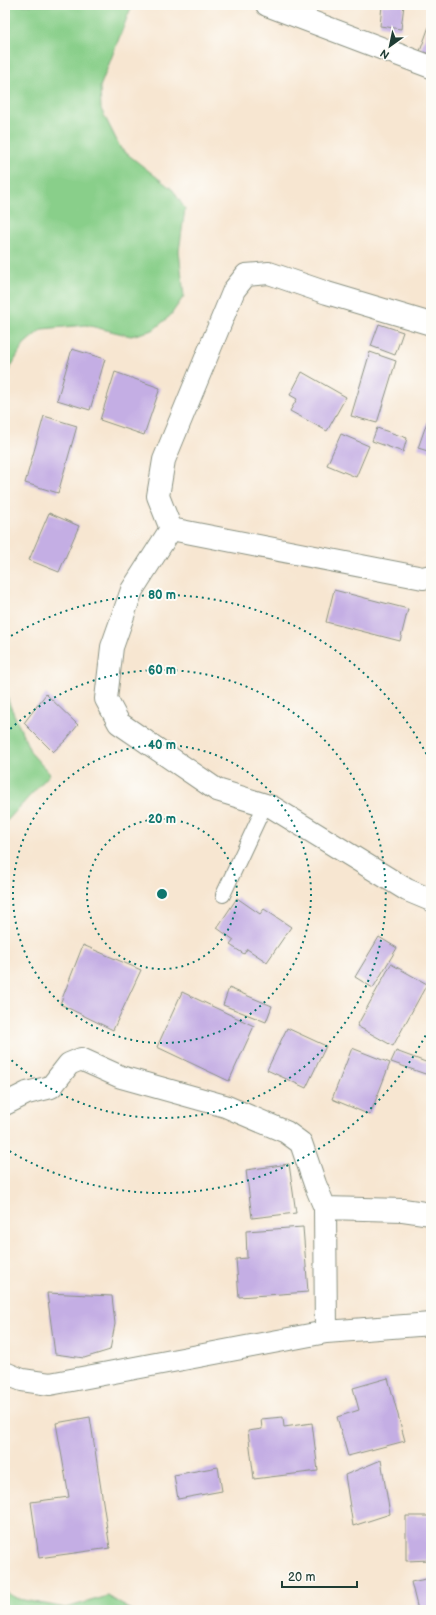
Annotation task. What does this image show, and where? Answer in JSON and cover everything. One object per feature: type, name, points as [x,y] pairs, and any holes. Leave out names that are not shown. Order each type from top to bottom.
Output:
[{"type":"street","points":[[267,5],[431,67]]},
{"type":"street","points":[[171,529],[158,496],[164,460],[234,290],[246,275],[269,273],[327,293],[431,324]]},
{"type":"street","points":[[171,529],[423,578],[431,576]]},
{"type":"street","points":[[171,529],[132,590],[112,647],[106,699],[119,723],[217,790],[272,807],[406,890],[431,900]]},
{"type":"street","points":[[5,1104],[27,1093],[51,1087],[69,1064],[81,1059],[121,1077],[225,1106],[286,1132],[301,1142],[325,1208],[326,1332]]},
{"type":"street","points":[[325,1208],[403,1210],[431,1214]]},
{"type":"street","points":[[5,1373],[22,1380],[50,1384],[326,1332],[431,1324]]},
{"type":"lane","points":[[223,895],[265,805]]},
{"type":"green space","points":[[5,5],[132,5],[100,87],[101,109],[121,149],[173,190],[185,209],[179,251],[184,296],[170,316],[153,330],[131,336],[86,325],[42,329],[24,344],[5,377]]},
{"type":"green space","points":[[5,686],[9,703],[31,753],[50,774],[5,823]]},
{"type":"green space","points":[[5,1592],[18,1599],[66,1608],[108,1596],[131,1610],[5,1610]]},
{"type":"building","points":[[382,5],[404,5],[401,29],[380,26]]},
{"type":"building","points":[[431,21],[431,58],[419,54]]},
{"type":"building","points":[[379,324],[403,332],[395,355],[371,346]]},
{"type":"building","points":[[72,349],[105,359],[90,410],[57,400]]},
{"type":"building","points":[[370,352],[396,361],[377,423],[351,416]]},
{"type":"building","points":[[115,372],[160,388],[144,435],[100,420]]},
{"type":"building","points":[[302,372],[346,397],[327,431],[290,411],[297,399],[290,395]]},
{"type":"building","points":[[431,411],[431,452],[418,448]]},
{"type":"building","points":[[44,416],[77,426],[58,493],[25,483]]},
{"type":"building","points":[[377,428],[407,438],[403,452],[372,441]]},
{"type":"building","points":[[341,434],[369,446],[356,477],[327,465]]},
{"type":"building","points":[[49,513],[79,526],[59,572],[29,560]]},
{"type":"building","points":[[334,590],[408,609],[400,641],[326,622]]},
{"type":"building","points":[[46,694],[78,725],[66,740],[53,752],[24,723]]},
{"type":"building","points":[[237,898],[260,914],[264,909],[291,927],[267,962],[247,949],[244,954],[230,945],[234,940],[217,928]]},
{"type":"building","points":[[379,937],[397,948],[373,988],[355,977]]},
{"type":"building","points":[[83,945],[141,970],[113,1030],[60,1004]]},
{"type":"building","points":[[391,964],[427,984],[393,1046],[357,1026]]},
{"type":"building","points":[[229,988],[272,1006],[266,1022],[223,1005]]},
{"type":"building","points":[[182,992],[254,1026],[229,1081],[157,1047]]},
{"type":"building","points":[[287,1028],[326,1046],[306,1088],[267,1070]]},
{"type":"building","points":[[352,1048],[390,1063],[370,1115],[332,1099]]},
{"type":"building","points":[[396,1051],[431,1064],[431,1076],[391,1062]]},
{"type":"building","points":[[289,1164],[296,1213],[252,1218],[246,1170]]},
{"type":"building","points":[[303,1227],[308,1292],[239,1297],[236,1259],[247,1258],[246,1231]]},
{"type":"building","points":[[47,1293],[112,1296],[115,1324],[110,1350],[84,1358],[55,1354]]},
{"type":"building","points":[[388,1378],[405,1441],[348,1456],[337,1417],[359,1410],[353,1388]]},
{"type":"building","points":[[90,1417],[110,1548],[39,1558],[31,1502],[69,1497],[56,1423]]},
{"type":"building","points":[[283,1417],[284,1427],[312,1423],[318,1471],[254,1479],[248,1431],[262,1429],[261,1419]]},
{"type":"building","points":[[381,1460],[390,1514],[353,1526],[345,1475]]},
{"type":"building","points":[[218,1467],[222,1491],[178,1499],[174,1475]]},
{"type":"building","points":[[406,1516],[431,1516],[431,1560],[406,1561]]},
{"type":"building","points":[[431,1578],[431,1610],[418,1610],[411,1582]]}]
